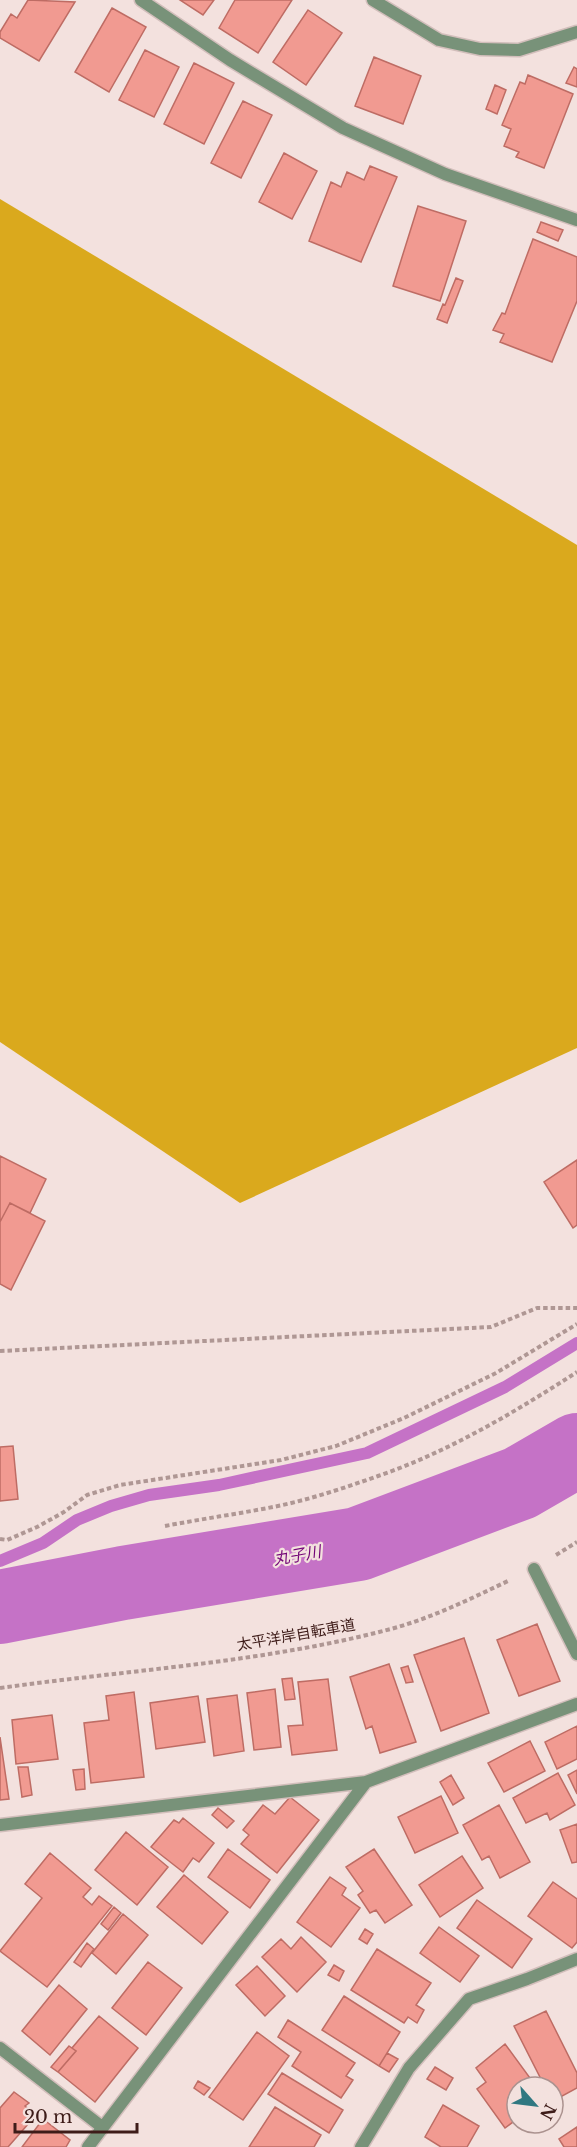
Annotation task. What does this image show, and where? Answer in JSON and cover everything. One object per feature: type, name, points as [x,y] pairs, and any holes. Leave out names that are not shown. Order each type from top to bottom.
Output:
[{"type":"street","points":[[141,0],[230,60],[343,128],[445,174],[577,220]]},
{"type":"street","points":[[373,0],[439,40],[480,49],[519,50],[577,32]]},
{"type":"street","points":[[534,1569],[577,1653]]},
{"type":"street","points":[[0,1825],[366,1782],[577,1704]]},
{"type":"street","points":[[88,2147],[366,1782]]},
{"type":"street","points":[[361,2147],[409,2068],[469,1999],[577,1959]]},
{"type":"street","points":[[0,2048],[102,2127]]},
{"type":"path","points":[[0,1351],[491,1327],[537,1308],[577,1308]]},
{"type":"path","points":[[0,1539],[7,1540],[37,1527],[87,1496],[120,1485],[281,1460],[336,1446],[404,1418],[496,1373],[577,1324]]},
{"type":"path","points":[[165,1526],[274,1506],[322,1494],[381,1475],[444,1448],[536,1398],[577,1372]]},
{"type":"path","name":"太平洋岸自転車道","points":[[0,1688],[273,1654],[384,1631],[443,1612],[534,1569],[577,1542]]},
{"type":"shaded area","points":[[0,199],[577,545],[577,1048],[240,1203],[0,1042]]},
{"type":"building","points":[[28,0],[75,2],[39,61],[0,38],[0,32],[11,14],[17,18]]},
{"type":"building","points":[[180,0],[214,0],[203,15]]},
{"type":"building","points":[[235,0],[292,0],[258,53],[219,28]]},
{"type":"building","points":[[112,8],[146,27],[109,92],[75,72]]},
{"type":"building","points":[[308,10],[342,33],[306,85],[273,62]]},
{"type":"building","points":[[145,50],[179,67],[154,117],[119,100]]},
{"type":"building","points":[[374,57],[421,76],[403,124],[355,106]]},
{"type":"building","points":[[194,63],[234,83],[204,144],[164,124]]},
{"type":"building","points":[[574,67],[577,69],[577,87],[566,83]]},
{"type":"building","points":[[528,75],[573,94],[544,168],[516,157],[519,152],[504,146],[511,129],[502,125],[520,82],[525,84]]},
{"type":"building","points":[[495,85],[506,90],[497,114],[486,109]]},
{"type":"building","points":[[243,101],[272,115],[241,178],[211,163]]},
{"type":"building","points":[[284,153],[317,171],[292,219],[259,202]]},
{"type":"building","points":[[370,166],[397,177],[361,262],[309,241],[331,182],[341,187],[347,172],[364,180]]},
{"type":"building","points":[[418,206],[466,221],[440,301],[393,286]]},
{"type":"building","points":[[541,222],[563,230],[558,241],[537,232]]},
{"type":"building","points":[[533,239],[577,257],[577,301],[552,362],[500,342],[504,334],[493,330],[502,313],[505,314]]},
{"type":"building","points":[[456,278],[463,281],[447,323],[437,319]]},
{"type":"building","points":[[0,1156],[46,1179],[30,1213],[10,1203],[0,1222]]},
{"type":"building","points":[[577,1160],[577,1225],[573,1228],[544,1182]]},
{"type":"building","points":[[10,1203],[45,1221],[11,1290],[0,1284],[0,1222]]},
{"type":"building","points":[[13,1446],[18,1499],[0,1501],[0,1447]]},
{"type":"building","points":[[537,1624],[560,1681],[519,1696],[497,1640]]},
{"type":"building","points":[[464,1638],[489,1713],[441,1731],[414,1655]]},
{"type":"building","points":[[389,1664],[416,1742],[380,1753],[372,1726],[366,1729],[350,1677]]},
{"type":"building","points":[[408,1666],[413,1682],[406,1683],[401,1668]]},
{"type":"building","points":[[292,1678],[295,1699],[285,1700],[282,1679]]},
{"type":"building","points":[[328,1679],[337,1750],[292,1755],[288,1726],[303,1725],[298,1682]]},
{"type":"building","points":[[275,1689],[281,1747],[254,1750],[247,1693]]},
{"type":"building","points":[[134,1692],[144,1777],[91,1783],[84,1723],[109,1720],[106,1696]]},
{"type":"building","points":[[237,1695],[244,1751],[214,1756],[207,1699]]},
{"type":"building","points":[[198,1696],[205,1742],[156,1749],[150,1703]]},
{"type":"building","points":[[52,1715],[58,1759],[16,1764],[12,1720]]},
{"type":"building","points":[[577,1726],[577,1759],[557,1769],[545,1742]]},
{"type":"building","points":[[0,1737],[9,1799],[0,1800]]},
{"type":"building","points":[[530,1741],[545,1771],[504,1792],[488,1763]]},
{"type":"building","points":[[18,1767],[28,1767],[32,1795],[22,1797]]},
{"type":"building","points":[[84,1769],[85,1789],[76,1790],[73,1770]]},
{"type":"building","points":[[577,1770],[577,1794],[568,1775]]},
{"type":"building","points":[[558,1773],[575,1805],[550,1820],[547,1813],[526,1823],[513,1798]]},
{"type":"building","points":[[451,1775],[464,1798],[453,1805],[440,1782]]},
{"type":"building","points":[[441,1796],[458,1833],[415,1853],[398,1817]]},
{"type":"building","points":[[290,1797],[319,1820],[277,1873],[241,1844],[249,1835],[243,1830],[263,1805],[275,1814]]},
{"type":"building","points":[[499,1805],[530,1862],[500,1878],[489,1856],[482,1860],[463,1825]]},
{"type":"building","points":[[218,1808],[234,1821],[227,1828],[212,1815]]},
{"type":"building","points":[[183,1818],[214,1843],[199,1862],[193,1858],[183,1872],[151,1847],[174,1820],[179,1823]]},
{"type":"building","points":[[577,1824],[577,1862],[572,1863],[560,1830]]},
{"type":"building","points":[[126,1832],[168,1867],[137,1905],[95,1870]]},
{"type":"building","points":[[228,1849],[270,1880],[250,1908],[208,1877]]},
{"type":"building","points":[[374,1849],[412,1905],[385,1923],[376,1910],[370,1913],[358,1895],[363,1891],[346,1867]]},
{"type":"building","points":[[50,1853],[91,1888],[83,1897],[92,1905],[99,1896],[112,1906],[47,1987],[0,1951],[42,1898],[25,1884]]},
{"type":"building","points":[[462,1856],[483,1888],[440,1917],[419,1885]]},
{"type":"building","points":[[184,1875],[228,1912],[202,1944],[157,1907]]},
{"type":"building","points":[[330,1877],[346,1888],[342,1895],[360,1908],[331,1947],[297,1922]]},
{"type":"building","points":[[553,1882],[577,1899],[577,1942],[572,1948],[528,1916]]},
{"type":"building","points":[[477,1900],[532,1939],[512,1968],[457,1928]]},
{"type":"building","points":[[114,1907],[121,1913],[108,1930],[101,1924]]},
{"type":"building","points":[[123,1914],[148,1935],[116,1974],[92,1953]]},
{"type":"building","points":[[439,1927],[479,1956],[460,1982],[420,1953]]},
{"type":"building","points":[[365,1929],[373,1934],[367,1944],[359,1939]]},
{"type":"building","points":[[301,1937],[326,1962],[297,1992],[262,1957],[281,1939],[291,1949]]},
{"type":"building","points":[[87,1943],[94,1949],[81,1967],[74,1962]]},
{"type":"building","points":[[377,1949],[431,1983],[416,2005],[424,2010],[417,2023],[408,2017],[404,2023],[351,1990]]},
{"type":"building","points":[[148,1962],[182,1988],[146,2035],[112,2008]]},
{"type":"building","points":[[334,1965],[344,1971],[339,1981],[328,1975]]},
{"type":"building","points":[[257,1966],[285,1996],[265,2016],[236,1985]]},
{"type":"building","points":[[59,1985],[87,2009],[50,2055],[22,2031]]},
{"type":"building","points":[[344,1996],[400,2032],[379,2066],[322,2030]]},
{"type":"building","points":[[546,2011],[577,2073],[577,2088],[565,2094],[565,2075],[539,2075],[514,2026]]},
{"type":"building","points":[[99,2016],[138,2048],[95,2102],[58,2072],[76,2051],[72,2048]]},
{"type":"building","points":[[288,2020],[355,2063],[346,2076],[353,2080],[341,2098],[292,2066],[301,2052],[278,2037]]},
{"type":"building","points":[[257,2032],[289,2056],[243,2120],[209,2097]]},
{"type":"building","points":[[505,2044],[528,2075],[505,2075],[505,2128],[477,2089],[486,2082],[476,2068]]},
{"type":"building","points":[[69,2046],[76,2051],[58,2072],[51,2067]]},
{"type":"building","points":[[387,2053],[398,2059],[389,2072],[379,2066]]},
{"type":"building","points":[[435,2067],[453,2078],[446,2090],[427,2079]]},
{"type":"building","points":[[282,2073],[343,2110],[329,2133],[268,2094]]},
{"type":"building","points":[[198,2081],[210,2088],[204,2095],[194,2088]]},
{"type":"building","points":[[14,2092],[29,2103],[25,2106],[36,2115],[8,2147],[0,2147],[0,2108]]},
{"type":"building","points":[[443,2105],[479,2126],[467,2147],[441,2147],[425,2137]]},
{"type":"building","points":[[275,2107],[321,2135],[314,2147],[249,2147]]},
{"type":"building","points":[[43,2119],[70,2140],[66,2147],[22,2147]]},
{"type":"building","points":[[577,2127],[577,2147],[564,2147],[559,2139]]},
{"type":"waterway","points":[[0,1561],[43,1543],[77,1520],[111,1506],[149,1495],[219,1485],[367,1453],[505,1387],[577,1343]]},
{"type":"waterway","name":"丸子川","points":[[0,1607],[123,1583],[358,1544],[520,1483],[577,1450]]}]
